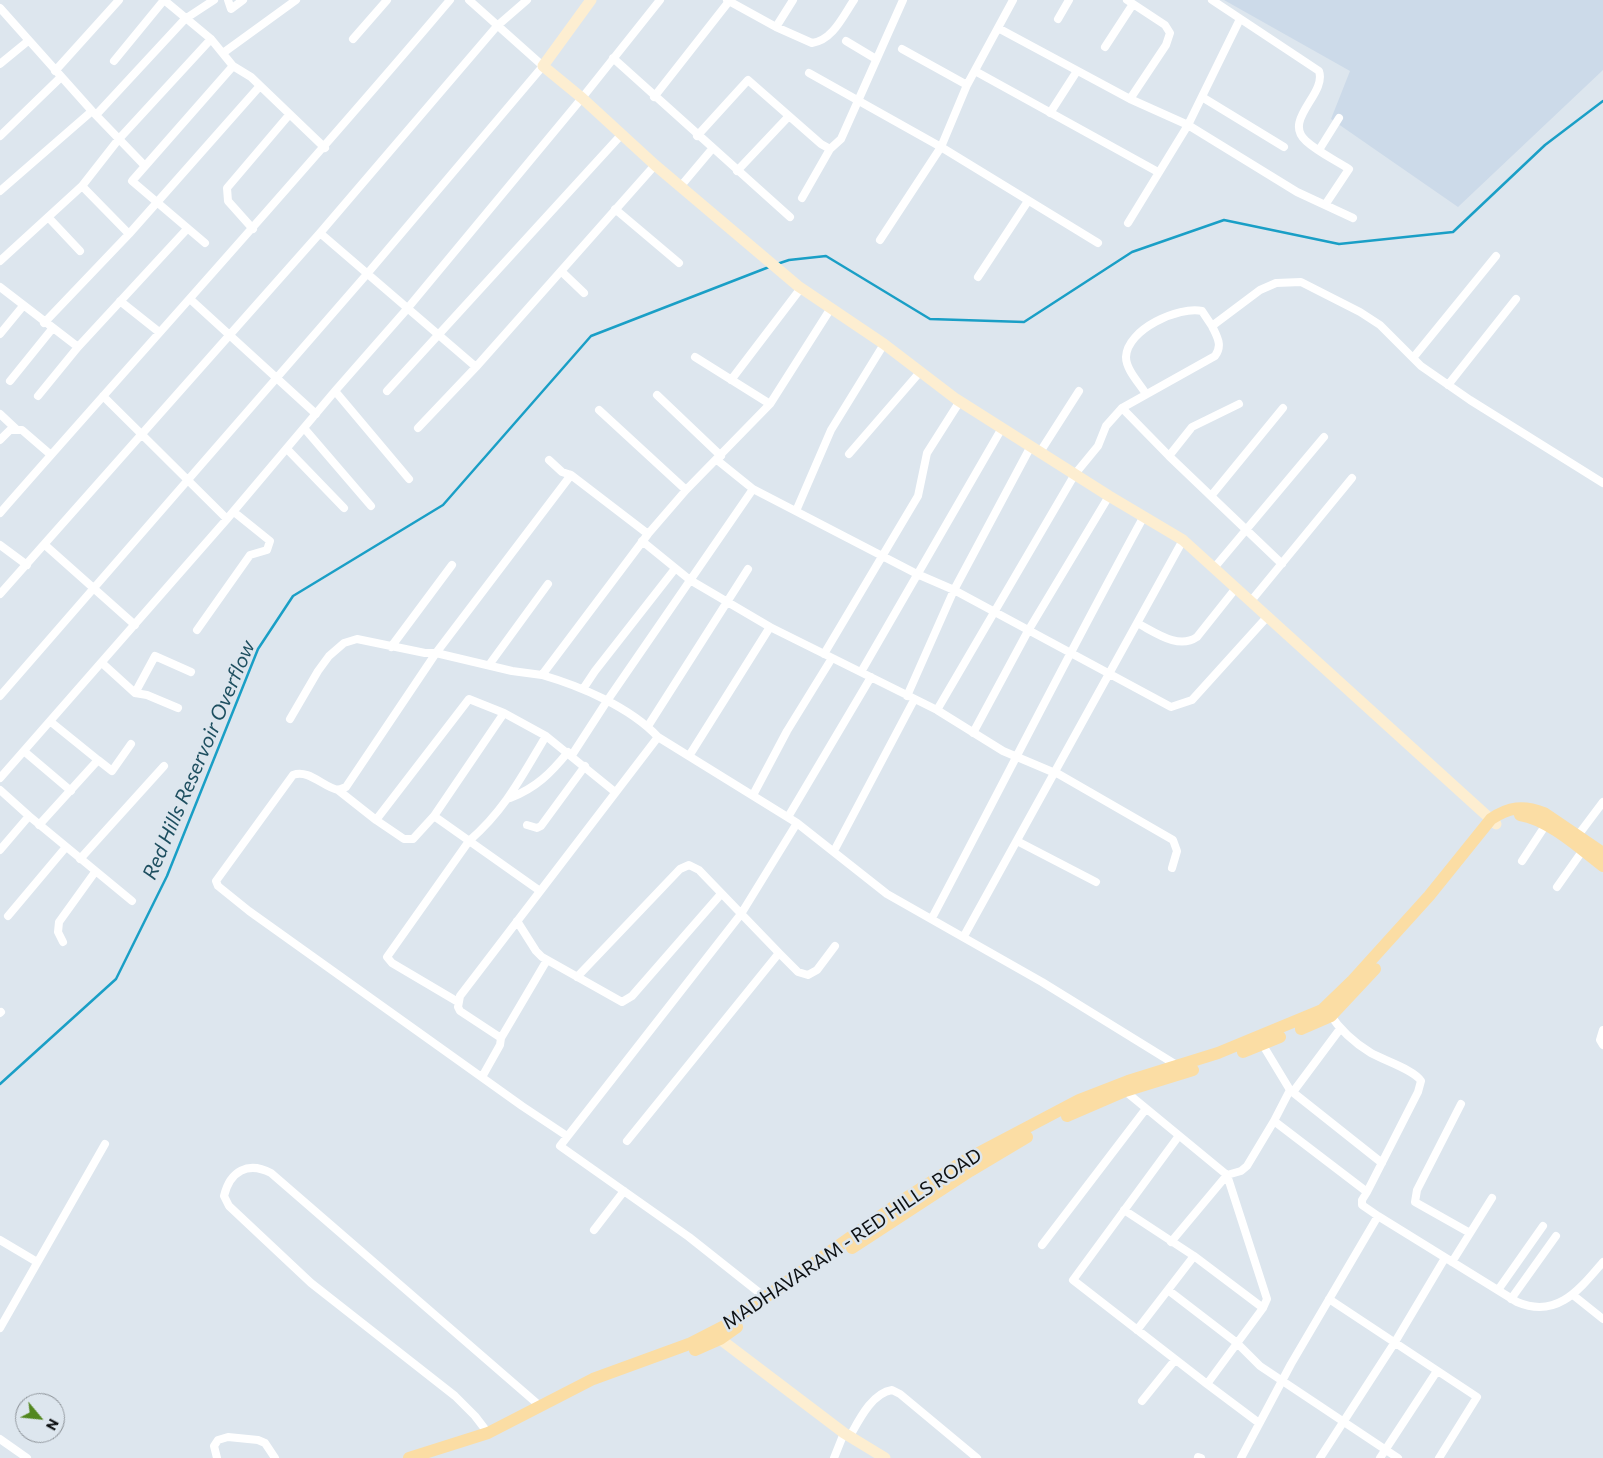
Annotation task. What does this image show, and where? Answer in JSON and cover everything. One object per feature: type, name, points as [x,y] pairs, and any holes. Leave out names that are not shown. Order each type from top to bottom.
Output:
[{"type":"main road","name":"MADHAVARAM - RED HILLS ROAD","points":[[437,1458],[487,1440],[575,1396],[645,1366],[720,1339],[970,1171],[1079,1110],[1260,1041],[1328,1012],[1426,905],[1493,822],[1516,814],[1532,813]]},
{"type":"main road","points":[[1532,813],[1544,813],[1603,866]]},
{"type":"main road","points":[[1532,813],[1545,826],[1603,853]]},
{"type":"main road","name":"MADHAVARAM - RED HILLS ROAD","points":[[409,1458],[488,1433],[593,1379],[689,1344],[726,1326],[909,1196],[967,1159],[1079,1100],[1128,1081],[1179,1071]]},
{"type":"street","points":[[55,71],[119,0]]},
{"type":"street","points":[[114,61],[164,0],[211,39],[233,66],[251,77],[289,116],[325,148]]},
{"type":"street","points":[[0,191],[94,113],[185,19],[214,0]]},
{"type":"street","points":[[228,0],[231,9],[243,0]]},
{"type":"street","points":[[223,53],[296,0]]},
{"type":"street","points":[[354,39],[387,0]]},
{"type":"street","points":[[0,513],[158,332],[190,299],[325,148],[450,0]]},
{"type":"street","points":[[469,0],[582,98],[680,187],[800,287],[884,344],[960,401],[1109,496],[1184,540],[1493,822]]},
{"type":"street","points":[[0,594],[320,233],[497,26],[527,0]]},
{"type":"street","points":[[0,696],[367,274],[543,66],[591,0]]},
{"type":"street","points":[[0,778],[25,752],[234,512],[335,391],[407,309],[582,98],[660,0]]},
{"type":"street","points":[[654,97],[729,0],[804,41],[816,43],[836,28],[854,0]]},
{"type":"street","points":[[776,27],[793,0]]},
{"type":"street","points":[[802,198],[830,149],[840,139],[860,100],[903,0]]},
{"type":"street","points":[[880,240],[941,147],[967,85],[1013,0]]},
{"type":"street","points":[[1058,19],[1069,0]]},
{"type":"street","points":[[1212,0],[1319,71],[1321,76],[1318,88],[1298,126],[1300,134],[1306,141],[1349,169],[1325,205]]},
{"type":"street","points":[[1105,47],[1130,2],[1165,25],[1170,33],[1166,44],[1130,99]]},
{"type":"street","points":[[0,8],[61,78],[118,140],[145,166]]},
{"type":"street","points":[[1128,223],[1188,125],[1240,19]]},
{"type":"street","points":[[998,28],[1130,99],[1188,125],[1297,192],[1353,218]]},
{"type":"street","points":[[0,261],[82,186],[118,140],[211,39]]},
{"type":"street","points":[[0,64],[28,41]]},
{"type":"street","points":[[846,41],[876,60]]},
{"type":"street","points":[[902,49],[967,85]]},
{"type":"street","points":[[613,58],[697,136],[790,217]]},
{"type":"street","points":[[205,243],[132,181],[233,66]]},
{"type":"street","points":[[1050,113],[1077,70]]},
{"type":"street","points":[[974,71],[1158,172]]},
{"type":"street","points":[[809,73],[941,147],[1098,243]]},
{"type":"street","points":[[0,136],[61,78]]},
{"type":"street","points":[[697,136],[748,80],[821,144],[830,149]]},
{"type":"street","points":[[44,323],[129,234],[259,86]]},
{"type":"street","points":[[1202,98],[1284,148]]},
{"type":"street","points":[[253,229],[228,202],[227,188],[289,116]]},
{"type":"street","points":[[737,171],[789,116]]},
{"type":"street","points":[[1319,150],[1339,118]]},
{"type":"street","points":[[387,391],[622,134]]},
{"type":"street","points":[[680,187],[712,149]]},
{"type":"street","points":[[418,428],[562,272],[655,165]]},
{"type":"street","points":[[82,186],[129,234]]},
{"type":"street","points":[[978,277],[1028,201]]},
{"type":"street","points":[[616,210],[679,263]]},
{"type":"street","points":[[48,217],[80,251]]},
{"type":"street","points":[[38,396],[78,347],[188,229]]},
{"type":"street","points":[[320,233],[476,367]]},
{"type":"street","points":[[1413,358],[1496,256]]},
{"type":"street","points":[[562,272],[584,293]]},
{"type":"street","points":[[1212,326],[1260,290],[1276,283],[1301,282],[1360,312],[1380,326],[1413,358],[1448,385],[1603,483]]},
{"type":"street","points":[[731,380],[800,287]]},
{"type":"street","points":[[0,288],[78,347]]},
{"type":"street","points":[[190,299],[316,414]]},
{"type":"street","points":[[1448,385],[1516,299]]},
{"type":"street","points":[[120,301],[158,332]]},
{"type":"street","points":[[0,334],[24,306]]},
{"type":"street","points":[[542,675],[648,534],[686,490],[770,404],[831,308]]},
{"type":"street","points":[[937,710],[1075,474],[1098,446],[1106,426],[1122,408],[1215,356],[1220,350],[1220,344],[1212,326],[1202,310],[1183,310],[1141,330],[1128,348],[1126,358],[1130,369],[1146,394]]},
{"type":"street","points":[[10,381],[52,329]]},
{"type":"street","points":[[796,511],[831,430],[884,344]]},
{"type":"street","points":[[696,358],[770,404]]},
{"type":"street","points":[[849,454],[920,372]]},
{"type":"street","points":[[335,391],[409,479]]},
{"type":"street","points":[[834,851],[910,698],[954,590],[1036,449],[1079,391]]},
{"type":"street","points":[[657,395],[719,458],[753,489],[917,574],[954,590],[1167,706],[1184,705],[1192,700],[1268,616]]},
{"type":"street","points":[[103,396],[227,519]]},
{"type":"street","points":[[824,654],[918,496],[927,453],[960,401]]},
{"type":"street","points":[[1169,456],[1192,428],[1238,404]]},
{"type":"street","points":[[1122,408],[1169,456],[1282,564]]},
{"type":"street","points":[[1211,496],[1283,408]]},
{"type":"street","points":[[599,410],[686,490]]},
{"type":"street","points":[[0,414],[16,429]]},
{"type":"street","points":[[304,428],[372,506]]},
{"type":"street","points":[[860,672],[1002,428]]},
{"type":"street","points":[[0,440],[10,430],[22,430],[51,455]]},
{"type":"street","points":[[1214,568],[1324,437]]},
{"type":"street","points":[[287,449],[344,508]]},
{"type":"street","points":[[549,460],[562,472],[571,475],[648,534]]},
{"type":"street","points":[[338,790],[346,787],[355,776],[436,653],[571,475]]},
{"type":"street","points":[[1251,601],[1352,478]]},
{"type":"street","points":[[510,798],[532,788],[570,754],[753,489]]},
{"type":"street","points":[[973,733],[1028,631],[1109,496]]},
{"type":"street","points":[[197,630],[250,555],[267,550],[270,541],[234,512]]},
{"type":"street","points":[[932,918],[1017,758],[1069,653],[1144,516]]},
{"type":"street","points":[[964,936],[1184,540]]},
{"type":"street","points":[[642,542],[674,570],[770,627],[937,710],[1017,758],[1035,763],[1055,773],[1173,840],[1177,851],[1172,868]]},
{"type":"street","points":[[45,544],[135,625]]},
{"type":"street","points":[[0,545],[27,565]]},
{"type":"street","points":[[392,646],[452,565]]},
{"type":"street","points":[[648,726],[748,569]]},
{"type":"street","points":[[583,689],[674,570]]},
{"type":"street","points":[[489,665],[548,584]]},
{"type":"street","points":[[1138,623],[1172,640],[1190,642],[1197,637],[1236,588]]},
{"type":"street","points":[[690,756],[770,627]]},
{"type":"street","points":[[290,719],[329,656],[344,643],[357,639],[425,654],[436,653],[512,671],[542,675],[575,684],[648,726],[658,737],[797,823],[888,894],[964,936],[1179,1071]]},
{"type":"street","points":[[135,693],[155,656],[191,672]]},
{"type":"street","points":[[753,795],[787,731],[832,658]]},
{"type":"street","points":[[102,663],[135,693],[147,695],[178,708]]},
{"type":"street","points":[[788,817],[871,677]]},
{"type":"street","points":[[376,820],[415,772],[465,702],[475,700],[504,713],[546,736],[615,792]]},
{"type":"street","points":[[504,713],[434,816],[417,836],[408,840],[376,820],[338,790],[300,773],[293,775],[216,881],[218,886],[482,1077],[567,1136]]},
{"type":"street","points":[[51,722],[112,771],[131,744]]},
{"type":"street","points":[[458,1002],[392,963],[387,957],[469,841],[485,827],[510,798],[546,736]]},
{"type":"street","points":[[501,1038],[460,1011],[458,1002],[460,996],[658,737]]},
{"type":"street","points":[[25,752],[71,791]]},
{"type":"street","points":[[39,825],[98,760]]},
{"type":"street","points":[[80,859],[164,766]]},
{"type":"street","points":[[527,825],[537,828],[541,826],[585,766]]},
{"type":"street","points":[[0,790],[132,902]]},
{"type":"street","points":[[1557,887],[1578,843],[1603,802]]},
{"type":"street","points":[[0,850],[29,816]]},
{"type":"street","points":[[434,816],[540,891]]},
{"type":"street","points":[[766,1298],[689,1237],[560,1146],[742,914],[797,823]]},
{"type":"street","points":[[1522,861],[1545,826]]},
{"type":"street","points":[[1017,841],[1096,882]]},
{"type":"street","points":[[8,916],[66,847]]},
{"type":"street","points":[[576,977],[685,866],[694,867],[699,870],[798,972],[808,975],[817,970],[835,946]]},
{"type":"street","points":[[63,942],[58,932],[59,922],[95,872]]},
{"type":"street","points":[[517,921],[536,951],[547,960],[616,1000],[627,1000],[721,894]]},
{"type":"street","points":[[627,1141],[779,953]]},
{"type":"street","points":[[482,1077],[500,1045],[501,1038],[547,960]]},
{"type":"street","points":[[1328,1012],[1340,1029],[1370,1052],[1420,1079],[1418,1092],[1362,1200],[1362,1205],[1511,1299],[1532,1308],[1548,1308],[1573,1295],[1603,1262]]},
{"type":"street","points":[[1171,1242],[1227,1176],[1241,1171],[1247,1166],[1291,1091],[1340,1029]]},
{"type":"street","points":[[1603,1030],[1600,1040],[1603,1045]]},
{"type":"street","points":[[1260,1041],[1291,1091],[1382,1163]]},
{"type":"street","points":[[1125,1091],[1145,1110],[1227,1176],[1267,1299],[1263,1308],[1207,1384]]},
{"type":"street","points":[[1460,1104],[1417,1190],[1415,1202],[1470,1233]]},
{"type":"street","points":[[1042,1245],[1145,1110]]},
{"type":"street","points":[[1274,1122],[1367,1192]]},
{"type":"street","points":[[1178,1136],[1073,1280],[1259,1423]]},
{"type":"street","points":[[0,1328],[105,1144]]},
{"type":"street","points":[[488,1433],[475,1416],[455,1396],[310,1283],[229,1206],[224,1196],[233,1176],[248,1167],[260,1168],[270,1173],[540,1406]]},
{"type":"street","points":[[594,1230],[624,1191]]},
{"type":"street","points":[[1320,1458],[1449,1260],[1470,1233],[1492,1198]]},
{"type":"street","points":[[1124,1210],[1194,1256],[1263,1308]]},
{"type":"street","points":[[1241,1458],[1329,1299],[1378,1216]]},
{"type":"street","points":[[1498,1290],[1543,1226]]},
{"type":"street","points":[[1511,1299],[1556,1236]]},
{"type":"street","points":[[0,1240],[37,1262]]},
{"type":"street","points":[[1137,1330],[1194,1256]]},
{"type":"street","points":[[1168,1290],[1237,1343],[1260,1366],[1282,1383],[1398,1458]]},
{"type":"street","points":[[1573,1295],[1603,1319]]},
{"type":"street","points":[[1329,1299],[1477,1397],[1439,1458]]},
{"type":"street","points":[[720,1339],[847,1434],[885,1458]]},
{"type":"street","points":[[1142,1401],[1175,1360]]},
{"type":"street","points":[[1380,1458],[1437,1371]]},
{"type":"street","points":[[834,1458],[847,1434],[866,1410],[879,1396],[892,1390],[900,1394],[978,1458]]},
{"type":"street","points":[[217,1458],[214,1446],[218,1440],[228,1437],[258,1440],[265,1443],[274,1458]]},
{"type":"street","points":[[0,1439],[27,1458]]},
{"type":"shaded area","points":[[1224,0],[1603,0],[1603,70],[1458,207],[1331,119],[1350,71]]},
{"type":"waterway","name":"Red Hills Reservoir Overflow","points":[[777,264],[789,260],[826,256],[930,319],[1024,322],[1132,252],[1224,220],[1339,244],[1453,232],[1545,145],[1603,101]]},
{"type":"waterway","name":"Red Hills Reservoir Overflow","points":[[0,1084],[116,979],[167,876],[258,649],[293,596],[443,505],[591,336],[769,267]]}]
